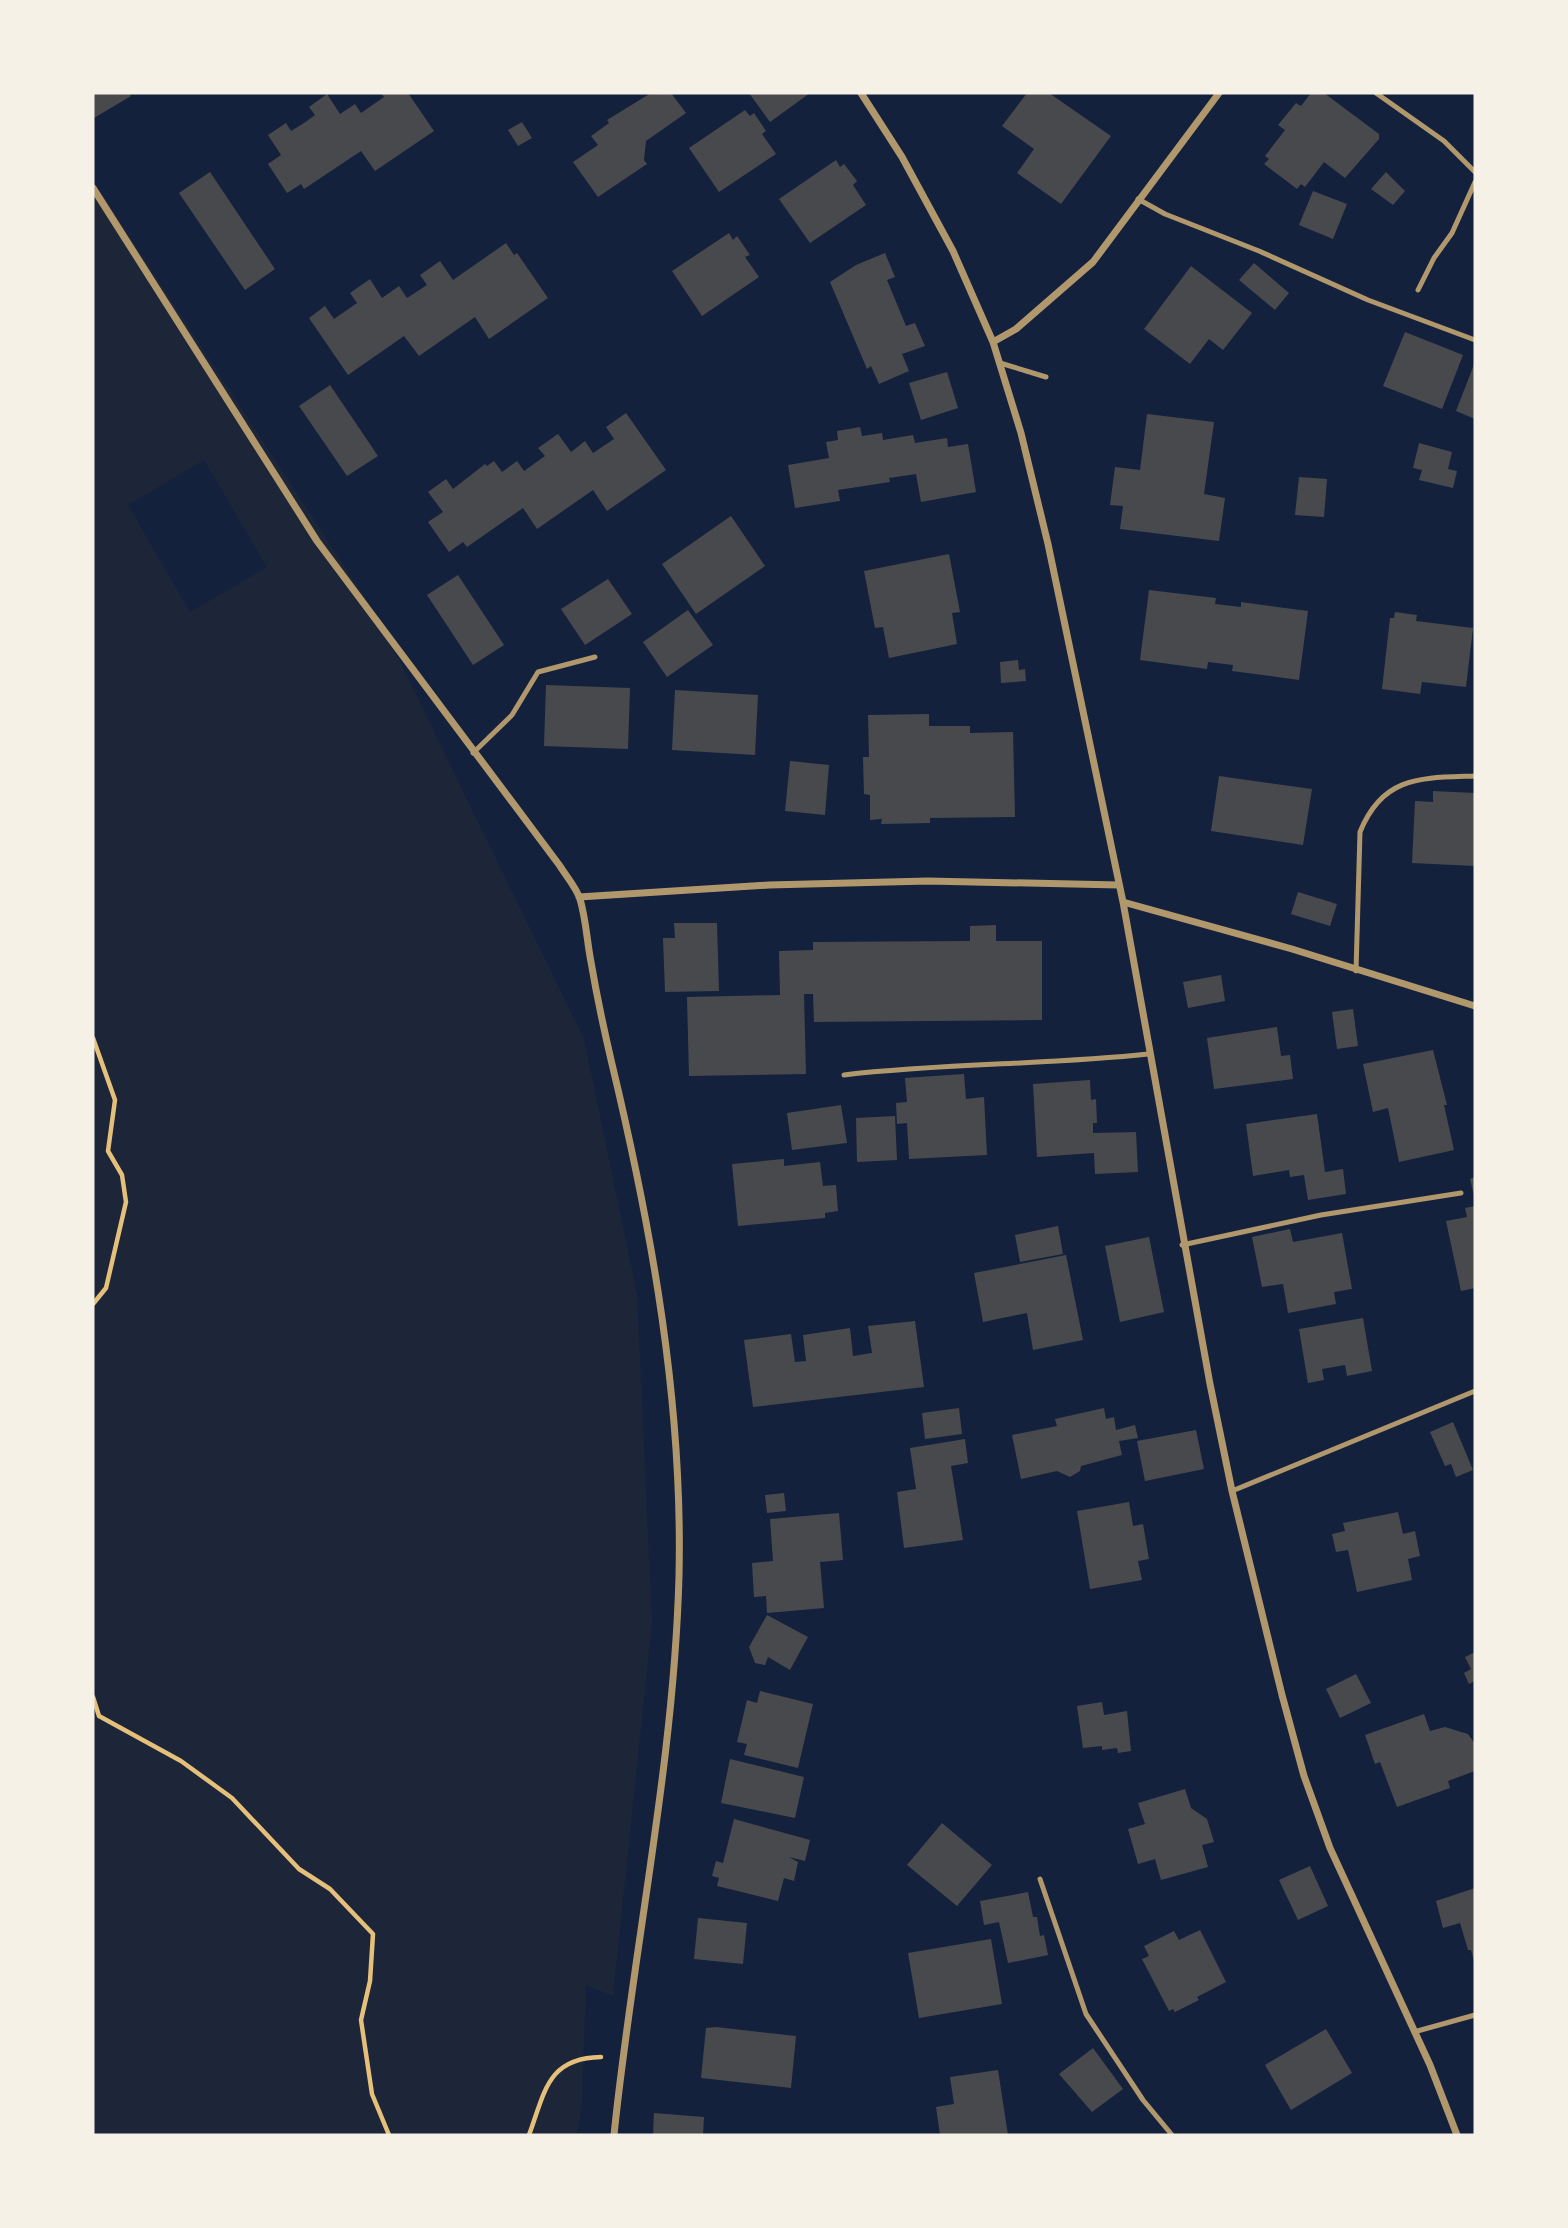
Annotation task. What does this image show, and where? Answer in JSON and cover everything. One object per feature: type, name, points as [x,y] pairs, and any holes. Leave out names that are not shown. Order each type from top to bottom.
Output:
[{"type":"street","points":[[861,93],[902,157],[953,251],[993,342],[1021,433],[1048,544],[1119,885],[1182,1245],[1232,1491],[1304,1776],[1330,1848],[1414,2032],[1457,2135]]},
{"type":"street","points":[[993,342],[1016,329],[1093,262],[1219,93]]},
{"type":"street","points":[[93,188],[317,541],[560,866],[579,897],[598,1002],[649,1234],[661,1310],[677,1466],[679,1576],[672,1689],[652,1861],[622,2056],[614,2135]]},
{"type":"street","points":[[579,897],[769,885],[928,881],[1119,885]]},
{"type":"street","points":[[1122,902],[1292,949],[1475,1006]]},
{"type":"lane","points":[[1376,93],[1444,141],[1475,172]]},
{"type":"lane","points":[[1418,290],[1434,258],[1452,233],[1475,182]]},
{"type":"lane","points":[[1138,199],[1166,214],[1259,251],[1368,300],[1475,340]]},
{"type":"lane","points":[[1000,363],[1046,377]]},
{"type":"lane","points":[[473,753],[512,715],[538,672],[595,657]]},
{"type":"lane","points":[[1356,971],[1360,832],[1368,812],[1382,795],[1415,778],[1475,776]]},
{"type":"lane","points":[[844,1075],[900,1068],[1148,1055]]},
{"type":"lane","points":[[1182,1245],[1321,1216],[1461,1193]]},
{"type":"lane","points":[[1232,1491],[1475,1391]]},
{"type":"lane","points":[[1040,1878],[1086,2014],[1143,2100],[1172,2135]]},
{"type":"lane","points":[[1414,2032],[1475,2015]]},
{"type":"path","points":[[93,1038],[114,1100],[108,1151],[122,1175],[126,1202],[106,1288],[93,1304]]},
{"type":"path","points":[[93,1697],[99,1716],[181,1761],[232,1798],[299,1869],[330,1889],[373,1934],[370,1981],[361,2020],[372,2094],[389,2135]]},
{"type":"path","points":[[529,2135],[554,2073],[573,2060],[622,2056]]},
{"type":"shaded area","points":[[93,180],[380,621],[584,1039],[637,1294],[652,1622],[613,1996],[586,1985],[582,2102],[577,2135],[93,2135]],"holes":[[[204,460],[267,567],[190,612],[128,505]]]},
{"type":"building","points":[[93,93],[129,93],[131,96],[94,118]]},
{"type":"building","points":[[381,93],[408,93],[434,131],[375,171],[361,151],[304,189],[301,184],[287,193],[268,164],[281,155],[268,135],[286,123],[291,131],[304,123],[315,115],[309,107],[327,94],[340,114],[355,104],[361,113],[384,97]]},
{"type":"building","points":[[651,93],[671,93],[686,113],[646,141],[644,160],[647,164],[598,197],[573,162],[598,145],[591,136],[609,123],[607,120]]},
{"type":"building","points":[[749,93],[810,93],[770,122]]},
{"type":"building","points":[[1027,93],[1049,93],[1111,136],[1061,204],[1017,173],[1034,149],[1002,126]]},
{"type":"building","points":[[1311,93],[1324,93],[1379,134],[1379,139],[1345,178],[1324,162],[1305,187],[1301,184],[1297,189],[1264,164],[1269,159],[1265,156],[1285,130],[1278,125],[1296,103],[1301,106]]},
{"type":"building","points":[[745,110],[750,116],[754,113],[766,131],[762,134],[776,154],[719,192],[689,148]]},
{"type":"building","points":[[522,122],[532,138],[518,146],[508,130]]},
{"type":"building","points":[[836,160],[840,167],[844,164],[857,181],[853,185],[866,205],[810,243],[779,199]]},
{"type":"building","points":[[210,172],[275,269],[245,290],[179,193]]},
{"type":"building","points":[[1386,172],[1405,191],[1393,205],[1371,189]]},
{"type":"building","points":[[1313,191],[1347,204],[1333,239],[1299,225]]},
{"type":"building","points":[[729,233],[733,240],[737,236],[750,255],[745,257],[759,277],[702,316],[672,271]]},
{"type":"building","points":[[506,243],[514,255],[517,253],[548,298],[489,339],[475,317],[419,356],[404,336],[348,375],[309,318],[325,306],[334,319],[357,303],[350,293],[370,279],[382,298],[399,286],[407,298],[427,285],[420,275],[440,261],[453,280]]},
{"type":"building","points":[[885,253],[895,277],[887,280],[906,326],[915,323],[925,346],[902,354],[909,371],[879,384],[871,366],[867,369],[830,282],[856,265]]},
{"type":"building","points":[[1254,263],[1289,293],[1275,310],[1239,280]]},
{"type":"building","points":[[1191,266],[1252,313],[1223,350],[1209,339],[1190,364],[1144,329]]},
{"type":"building","points":[[1405,332],[1463,355],[1442,409],[1383,386]]},
{"type":"building","points":[[1475,362],[1475,419],[1456,411]]},
{"type":"building","points":[[947,372],[958,408],[921,420],[909,383]]},
{"type":"building","points":[[330,385],[378,456],[347,476],[299,406]]},
{"type":"building","points":[[626,413],[666,470],[607,511],[593,490],[537,529],[523,508],[467,547],[463,542],[449,552],[428,522],[443,512],[428,492],[446,479],[453,489],[485,464],[487,466],[494,461],[502,472],[517,461],[524,471],[545,456],[538,448],[558,434],[571,452],[585,441],[593,453],[614,439],[606,427]]},
{"type":"building","points":[[1147,414],[1214,422],[1204,494],[1225,498],[1219,541],[1120,529],[1123,506],[1110,505],[1115,467],[1140,470]]},
{"type":"building","points":[[860,427],[862,436],[882,433],[883,440],[913,435],[915,443],[947,438],[948,447],[968,444],[976,492],[921,502],[916,474],[889,478],[890,482],[838,490],[840,501],[795,508],[788,465],[829,458],[826,442],[838,440],[837,431]]},
{"type":"building","points":[[1419,443],[1452,452],[1448,469],[1457,471],[1453,488],[1419,480],[1422,470],[1413,468]]},
{"type":"building","points":[[1299,477],[1327,479],[1324,517],[1295,515]]},
{"type":"building","points":[[731,516],[765,566],[696,614],[662,564]]},
{"type":"building","points":[[949,554],[960,612],[952,613],[957,644],[889,658],[883,627],[875,628],[864,571]]},
{"type":"building","points":[[458,575],[504,645],[473,665],[427,595]]},
{"type":"building","points":[[608,579],[632,614],[585,645],[561,609]]},
{"type":"building","points":[[1149,590],[1216,598],[1215,604],[1241,607],[1241,602],[1308,611],[1299,680],[1232,671],[1233,665],[1208,662],[1207,669],[1140,660]]},
{"type":"building","points":[[688,610],[713,645],[667,677],[643,642]]},
{"type":"building","points":[[1395,612],[1417,615],[1416,621],[1473,628],[1466,687],[1422,682],[1420,694],[1382,689],[1390,618],[1394,618]]},
{"type":"building","points":[[1018,660],[1019,670],[1025,669],[1026,681],[1001,683],[1000,662]]},
{"type":"building","points":[[546,685],[630,688],[628,749],[544,746]]},
{"type":"building","points":[[675,690],[758,695],[755,755],[672,750]]},
{"type":"building","points":[[929,714],[929,726],[970,726],[970,733],[1013,732],[1015,817],[930,818],[930,823],[881,824],[882,819],[870,820],[870,795],[864,794],[863,757],[869,757],[868,715]]},
{"type":"building","points":[[790,761],[829,765],[825,815],[785,811]]},
{"type":"building","points":[[1219,776],[1312,789],[1303,845],[1211,831]]},
{"type":"building","points":[[1433,791],[1475,793],[1475,866],[1412,863],[1415,801],[1433,802]]},
{"type":"building","points":[[1298,892],[1337,904],[1330,926],[1291,914]]},
{"type":"building","points":[[674,923],[717,923],[719,991],[665,992],[663,938],[675,938]]},
{"type":"building","points":[[996,925],[996,941],[1042,941],[1042,1020],[814,1022],[813,994],[804,994],[806,1074],[689,1076],[687,997],[780,995],[779,951],[813,950],[813,942],[970,941],[970,926]]},
{"type":"building","points":[[1221,975],[1225,1001],[1188,1008],[1183,982]]},
{"type":"building","points":[[1353,1009],[1358,1046],[1337,1049],[1332,1012]]},
{"type":"building","points":[[1277,1027],[1281,1056],[1290,1055],[1293,1079],[1214,1089],[1207,1038]]},
{"type":"building","points":[[1433,1050],[1447,1105],[1444,1105],[1454,1150],[1399,1162],[1388,1108],[1373,1112],[1363,1064]]},
{"type":"building","points":[[964,1074],[966,1099],[984,1097],[987,1155],[909,1159],[907,1123],[897,1124],[896,1103],[907,1102],[905,1078]]},
{"type":"building","points":[[1090,1080],[1091,1100],[1096,1099],[1097,1123],[1093,1123],[1093,1133],[1136,1132],[1138,1172],[1095,1174],[1094,1153],[1037,1157],[1033,1084]]},
{"type":"building","points":[[841,1105],[847,1143],[792,1150],[787,1113]]},
{"type":"building","points":[[1317,1114],[1325,1172],[1343,1169],[1346,1194],[1308,1200],[1304,1175],[1290,1177],[1289,1170],[1253,1176],[1246,1124]]},
{"type":"building","points":[[895,1116],[897,1160],[857,1162],[856,1118]]},
{"type":"building","points":[[784,1159],[784,1166],[820,1162],[823,1186],[836,1185],[838,1211],[825,1213],[825,1218],[738,1226],[732,1164]]},
{"type":"building","points":[[1475,1177],[1475,1196],[1474,1196],[1470,1179]]},
{"type":"building","points":[[1475,1206],[1475,1288],[1461,1291],[1446,1221],[1467,1217],[1465,1208]]},
{"type":"building","points":[[1058,1226],[1063,1254],[1020,1262],[1015,1235]]},
{"type":"building","points":[[1290,1229],[1293,1242],[1342,1233],[1352,1289],[1334,1292],[1336,1304],[1288,1313],[1283,1284],[1262,1287],[1252,1237]]},
{"type":"building","points":[[1149,1237],[1164,1312],[1120,1322],[1105,1246]]},
{"type":"building","points":[[1066,1255],[1083,1340],[1033,1350],[1027,1313],[983,1322],[974,1273]]},
{"type":"building","points":[[1363,1318],[1372,1371],[1347,1376],[1345,1365],[1322,1369],[1324,1380],[1308,1383],[1299,1329]]},
{"type":"building","points":[[915,1321],[924,1387],[753,1407],[744,1340],[791,1334],[795,1362],[806,1361],[803,1335],[850,1328],[853,1356],[872,1353],[868,1326]]},
{"type":"building","points":[[959,1408],[962,1434],[925,1439],[922,1413]]},
{"type":"building","points":[[1104,1408],[1106,1419],[1114,1417],[1116,1430],[1135,1425],[1138,1438],[1119,1441],[1122,1455],[1081,1466],[1080,1471],[1070,1477],[1057,1471],[1021,1479],[1012,1435],[1057,1426],[1055,1419]]},
{"type":"building","points":[[1453,1422],[1473,1470],[1456,1477],[1451,1464],[1445,1466],[1430,1432]]},
{"type":"building","points":[[1196,1430],[1204,1469],[1145,1481],[1137,1441]]},
{"type":"building","points":[[965,1439],[968,1463],[951,1466],[963,1540],[904,1548],[897,1492],[916,1489],[910,1448]]},
{"type":"building","points":[[784,1493],[786,1511],[767,1513],[765,1495]]},
{"type":"building","points":[[1129,1502],[1133,1526],[1143,1524],[1149,1559],[1138,1561],[1142,1580],[1090,1589],[1077,1511]]},
{"type":"building","points":[[1398,1512],[1403,1534],[1415,1531],[1420,1556],[1408,1559],[1412,1580],[1357,1592],[1348,1550],[1336,1552],[1332,1534],[1345,1531],[1343,1523]]},
{"type":"building","points":[[839,1513],[843,1560],[820,1562],[824,1608],[767,1613],[766,1596],[754,1597],[752,1563],[773,1561],[770,1519]]},
{"type":"building","points":[[767,1615],[808,1637],[790,1670],[768,1657],[765,1665],[755,1663],[749,1647]]},
{"type":"building","points":[[1475,1652],[1475,1681],[1469,1684],[1464,1673],[1471,1669],[1465,1657]]},
{"type":"building","points":[[1356,1674],[1371,1703],[1340,1718],[1326,1689]]},
{"type":"building","points":[[760,1691],[813,1704],[798,1768],[744,1755],[747,1744],[737,1742],[747,1700],[757,1703]]},
{"type":"building","points":[[1102,1702],[1104,1715],[1127,1711],[1131,1751],[1118,1753],[1117,1748],[1102,1750],[1102,1746],[1083,1748],[1077,1706]]},
{"type":"building","points":[[1424,1714],[1430,1731],[1445,1727],[1468,1734],[1475,1744],[1475,1771],[1448,1781],[1450,1788],[1397,1807],[1380,1762],[1375,1764],[1365,1735]]},
{"type":"building","points":[[730,1759],[804,1777],[795,1818],[721,1803]]},
{"type":"building","points":[[1185,1789],[1191,1808],[1207,1819],[1214,1842],[1202,1845],[1208,1867],[1161,1880],[1155,1859],[1138,1864],[1128,1829],[1145,1824],[1138,1803]]},
{"type":"building","points":[[734,1819],[810,1840],[805,1861],[789,1857],[798,1862],[794,1881],[784,1878],[778,1901],[717,1886],[719,1878],[712,1876],[716,1861],[723,1863]]},
{"type":"building","points":[[942,1823],[992,1865],[957,1906],[907,1865]]},
{"type":"building","points":[[1310,1866],[1328,1906],[1298,1920],[1279,1880]]},
{"type":"building","points":[[1475,1888],[1474,1961],[1460,1923],[1443,1928],[1436,1901]]},
{"type":"building","points":[[1028,1892],[1033,1917],[1037,1917],[1040,1936],[1044,1935],[1048,1955],[1008,1963],[999,1922],[984,1925],[980,1901]]},
{"type":"building","points":[[698,1918],[747,1923],[743,1964],[694,1959]]},
{"type":"building","points":[[1200,1930],[1226,1982],[1197,1997],[1199,2000],[1175,2012],[1173,2009],[1169,2011],[1142,1959],[1149,1956],[1144,1946],[1174,1931],[1179,1940]]},
{"type":"building","points":[[991,1939],[1002,2004],[919,2018],[908,1953]]},
{"type":"building","points":[[706,2028],[796,2036],[791,2088],[701,2078]]},
{"type":"building","points":[[1326,2029],[1352,2073],[1291,2110],[1265,2065]]},
{"type":"building","points":[[1093,2048],[1123,2089],[1092,2112],[1059,2074]]},
{"type":"building","points":[[998,2070],[1008,2135],[940,2135],[936,2107],[954,2104],[950,2077]]},
{"type":"building","points":[[654,2113],[704,2117],[703,2135],[653,2135]]}]
